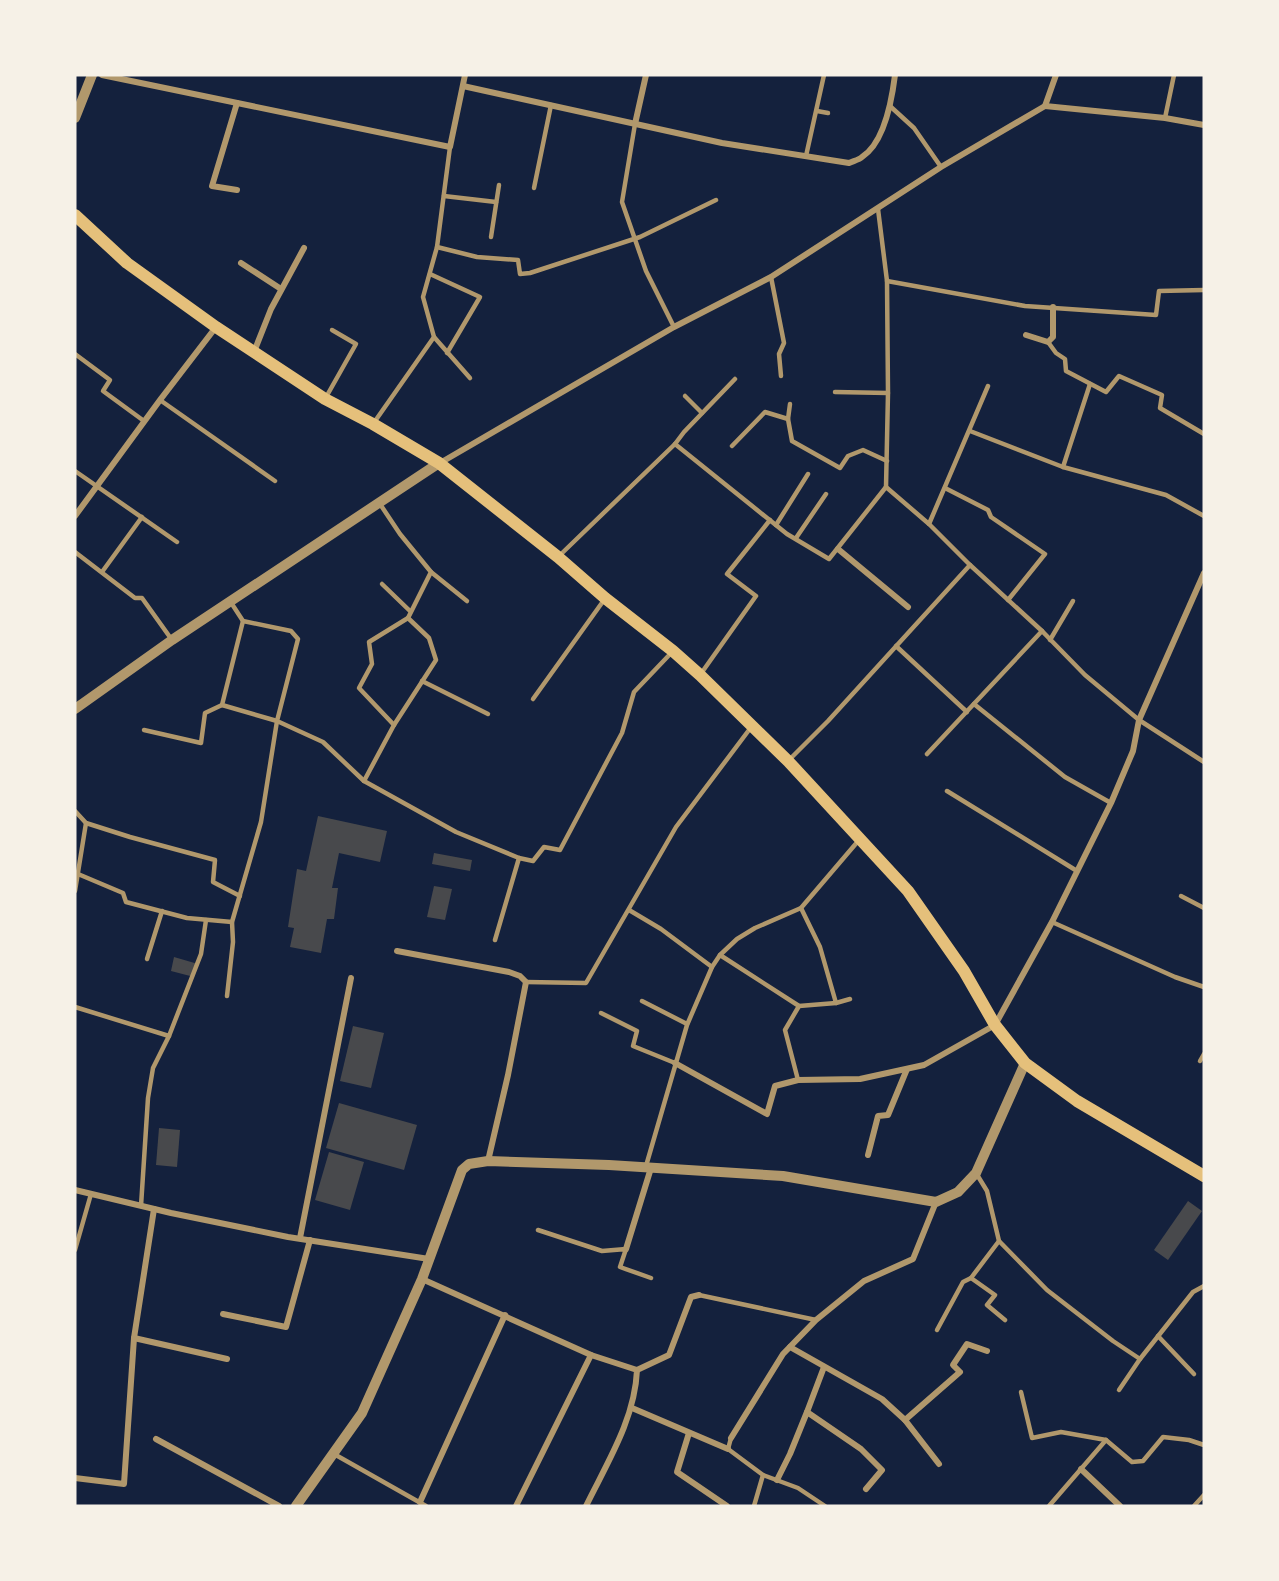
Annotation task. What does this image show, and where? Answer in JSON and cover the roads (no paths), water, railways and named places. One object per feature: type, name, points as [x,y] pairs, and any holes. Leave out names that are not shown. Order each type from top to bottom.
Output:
[{"type":"main road","points":[[75,215],[127,263],[216,327],[325,399],[439,463],[673,651],[788,761],[908,891],[964,971],[995,1025],[1025,1062],[1077,1101],[1204,1176]]},
{"type":"street","points":[[75,118],[92,75]]},
{"type":"street","points":[[102,75],[450,147],[465,75]]},
{"type":"street","points":[[635,124],[646,75]]},
{"type":"street","points":[[462,86],[722,143],[849,162],[863,157],[876,142],[891,107],[895,75]]},
{"type":"street","points":[[1045,106],[1056,75]]},
{"type":"street","points":[[237,103],[212,186],[237,190]]},
{"type":"street","points":[[75,709],[172,640],[439,463],[674,327],[771,277],[941,167],[1045,106],[1165,118],[1204,125]]},
{"type":"street","points":[[254,352],[271,309],[304,248]]},
{"type":"street","points":[[241,263],[281,289]]},
{"type":"street","points":[[1026,334],[1048,342],[1053,337],[1053,307]]},
{"type":"street","points":[[75,516],[160,399],[216,327]]},
{"type":"street","points":[[838,549],[908,607]]},
{"type":"street","points":[[675,1063],[766,1114],[775,1086],[798,1080],[860,1078],[924,1065],[995,1025],[1052,922],[1111,803],[1133,751],[1139,720],[1204,573]]},
{"type":"street","points":[[397,951],[509,972],[520,976],[526,982],[489,1161]]},
{"type":"street","points":[[300,1239],[351,978]]},
{"type":"street","points":[[296,1506],[362,1413],[422,1279],[462,1170],[474,1162],[648,1168],[783,1176],[936,1202],[958,1192],[976,1173],[1025,1062]]},
{"type":"street","points":[[868,1155],[878,1116],[888,1115],[907,1069]]},
{"type":"street","points":[[626,1249],[648,1168]]},
{"type":"street","points":[[75,1190],[300,1239],[429,1259]]},
{"type":"street","points":[[731,1438],[783,1354],[816,1320],[864,1281],[913,1259],[936,1202]]},
{"type":"street","points":[[75,1478],[124,1484],[134,1338],[154,1209]]},
{"type":"street","points":[[223,1314],[286,1327],[310,1240]]},
{"type":"street","points":[[422,1279],[591,1355],[638,1370],[669,1355],[691,1297],[699,1295]]},
{"type":"street","points":[[423,1504],[506,1315]]},
{"type":"street","points":[[134,1338],[227,1359]]},
{"type":"street","points":[[905,1420],[960,1372],[953,1365],[967,1344],[987,1351]]},
{"type":"street","points":[[790,1347],[882,1399],[905,1420],[939,1464]]},
{"type":"street","points":[[516,1506],[591,1355]]},
{"type":"street","points":[[777,1480],[790,1454],[824,1366]]},
{"type":"street","points":[[586,1506],[632,1408],[638,1370]]},
{"type":"street","points":[[632,1408],[728,1449]]},
{"type":"street","points":[[807,1412],[861,1449],[882,1470],[866,1489]]},
{"type":"street","points":[[689,1433],[677,1472],[727,1506]]},
{"type":"street","points":[[156,1439],[279,1506]]},
{"type":"street","points":[[1081,1469],[1120,1506]]},
{"type":"lane","points":[[806,156],[824,75]]},
{"type":"lane","points":[[1165,118],[1174,75]]},
{"type":"lane","points":[[534,188],[551,105]]},
{"type":"lane","points":[[891,107],[914,128],[941,167]]},
{"type":"lane","points":[[817,111],[828,113]]},
{"type":"lane","points":[[635,124],[622,202],[646,271],[674,327]]},
{"type":"lane","points":[[450,147],[437,247],[423,297],[434,337],[470,378]]},
{"type":"lane","points":[[491,237],[499,185]]},
{"type":"lane","points":[[444,196],[496,202]]},
{"type":"lane","points":[[437,247],[477,257],[518,261],[520,274],[531,273],[635,239],[716,200]]},
{"type":"lane","points":[[675,444],[776,525],[829,560],[886,487],[887,281],[878,209]]},
{"type":"lane","points":[[430,274],[480,297],[447,353]]},
{"type":"lane","points":[[771,277],[784,343],[779,354],[781,376]]},
{"type":"lane","points":[[887,281],[1026,306],[1156,315],[1159,291],[1204,290]]},
{"type":"lane","points":[[325,399],[356,344],[332,330]]},
{"type":"lane","points":[[373,424],[434,337]]},
{"type":"lane","points":[[1048,342],[1056,353],[1065,359],[1066,371],[1106,392],[1119,376],[1162,395],[1160,408],[1204,434]]},
{"type":"lane","points":[[75,354],[110,380],[103,391],[144,421]]},
{"type":"lane","points":[[558,557],[675,444],[735,379]]},
{"type":"lane","points":[[1063,466],[1090,384]]},
{"type":"lane","points":[[929,524],[988,386]]},
{"type":"lane","points":[[835,392],[888,393]]},
{"type":"lane","points":[[686,396],[702,413]]},
{"type":"lane","points":[[160,399],[275,481]]},
{"type":"lane","points":[[790,404],[788,419],[792,441],[840,468],[848,456],[863,450],[886,461]]},
{"type":"lane","points":[[732,446],[765,412],[788,419]]},
{"type":"lane","points":[[970,430],[1063,466],[1166,495],[1204,516]]},
{"type":"lane","points":[[75,471],[177,542]]},
{"type":"lane","points":[[776,525],[808,474]]},
{"type":"lane","points":[[886,487],[929,524],[1085,675],[1139,720],[1204,762]]},
{"type":"lane","points":[[945,488],[988,510],[991,517],[1045,554],[1008,600]]},
{"type":"lane","points":[[796,538],[826,494]]},
{"type":"lane","points":[[380,504],[400,534],[431,572],[467,602]]},
{"type":"lane","points":[[102,572],[142,517]]},
{"type":"lane","points":[[700,675],[756,596],[727,574],[770,520]]},
{"type":"lane","points":[[75,552],[135,598],[142,598],[172,640]]},
{"type":"lane","points":[[788,761],[828,721],[970,565]]},
{"type":"lane","points":[[394,725],[359,688],[372,664],[369,642],[408,618],[431,572]]},
{"type":"lane","points":[[382,584],[410,611]]},
{"type":"lane","points":[[533,699],[605,598]]},
{"type":"lane","points":[[227,996],[233,942],[232,922],[261,822],[277,721],[298,639],[291,631],[243,621],[230,601]]},
{"type":"lane","points":[[1050,640],[1073,601]]},
{"type":"lane","points":[[364,781],[394,725],[436,660],[429,638],[408,618]]},
{"type":"lane","points":[[222,705],[243,621]]},
{"type":"lane","points":[[927,754],[1042,631]]},
{"type":"lane","points":[[896,646],[967,712]]},
{"type":"lane","points":[[144,730],[201,743],[205,713],[222,705],[277,721],[323,742],[364,781],[456,832],[519,858],[533,861],[544,847],[560,850],[622,733],[634,692],[673,651]]},
{"type":"lane","points":[[422,681],[488,714]]},
{"type":"lane","points":[[974,704],[1065,777],[1111,803]]},
{"type":"lane","points":[[526,982],[586,983],[676,827],[752,726]]},
{"type":"lane","points":[[947,791],[1077,871]]},
{"type":"lane","points":[[75,811],[86,823],[215,860],[213,882],[240,896]]},
{"type":"lane","points":[[75,891],[86,823]]},
{"type":"lane","points":[[648,1168],[687,1024],[712,967],[737,939],[755,928],[801,908],[860,838]]},
{"type":"lane","points":[[495,940],[519,858]]},
{"type":"lane","points":[[78,874],[123,893],[126,902],[187,918],[232,922]]},
{"type":"lane","points":[[1181,896],[1204,908]]},
{"type":"lane","points":[[801,908],[820,947],[836,1003]]},
{"type":"lane","points":[[629,910],[660,929],[712,967]]},
{"type":"lane","points":[[147,959],[162,911]]},
{"type":"lane","points":[[141,1206],[147,1110],[153,1068],[169,1036],[201,954],[206,920]]},
{"type":"lane","points":[[1052,922],[1175,977],[1204,987]]},
{"type":"lane","points":[[720,956],[800,1006],[836,1003],[850,999]]},
{"type":"lane","points":[[642,1001],[687,1024]]},
{"type":"lane","points":[[798,1080],[785,1030],[800,1006]]},
{"type":"lane","points":[[75,1007],[169,1036]]},
{"type":"lane","points":[[601,1013],[637,1031],[633,1046],[675,1063]]},
{"type":"lane","points":[[1200,1061],[1204,1054]]},
{"type":"lane","points":[[976,1173],[987,1191],[999,1241],[1047,1290],[1140,1359]]},
{"type":"lane","points":[[75,1250],[91,1194]]},
{"type":"lane","points":[[538,1230],[602,1251],[626,1249],[620,1267],[651,1278]]},
{"type":"lane","points":[[937,1330],[963,1282],[970,1278],[999,1241]]},
{"type":"lane","points":[[970,1278],[995,1294],[987,1305],[1005,1320]]},
{"type":"lane","points":[[1119,1390],[1140,1359],[1193,1292],[1204,1286]]},
{"type":"lane","points":[[699,1295],[816,1320]]},
{"type":"lane","points":[[1158,1336],[1194,1374]]},
{"type":"lane","points":[[1021,1392],[1032,1438],[1061,1432],[1106,1440],[1132,1462],[1143,1461],[1163,1437],[1190,1440],[1204,1445]]},
{"type":"lane","points":[[731,1438],[728,1449],[763,1475],[798,1488],[816,1503],[825,1506]]},
{"type":"lane","points":[[1049,1506],[1106,1440]]},
{"type":"lane","points":[[333,1453],[423,1504]]},
{"type":"lane","points":[[754,1506],[763,1475]]},
{"type":"lane","points":[[1194,1506],[1204,1495]]}]
